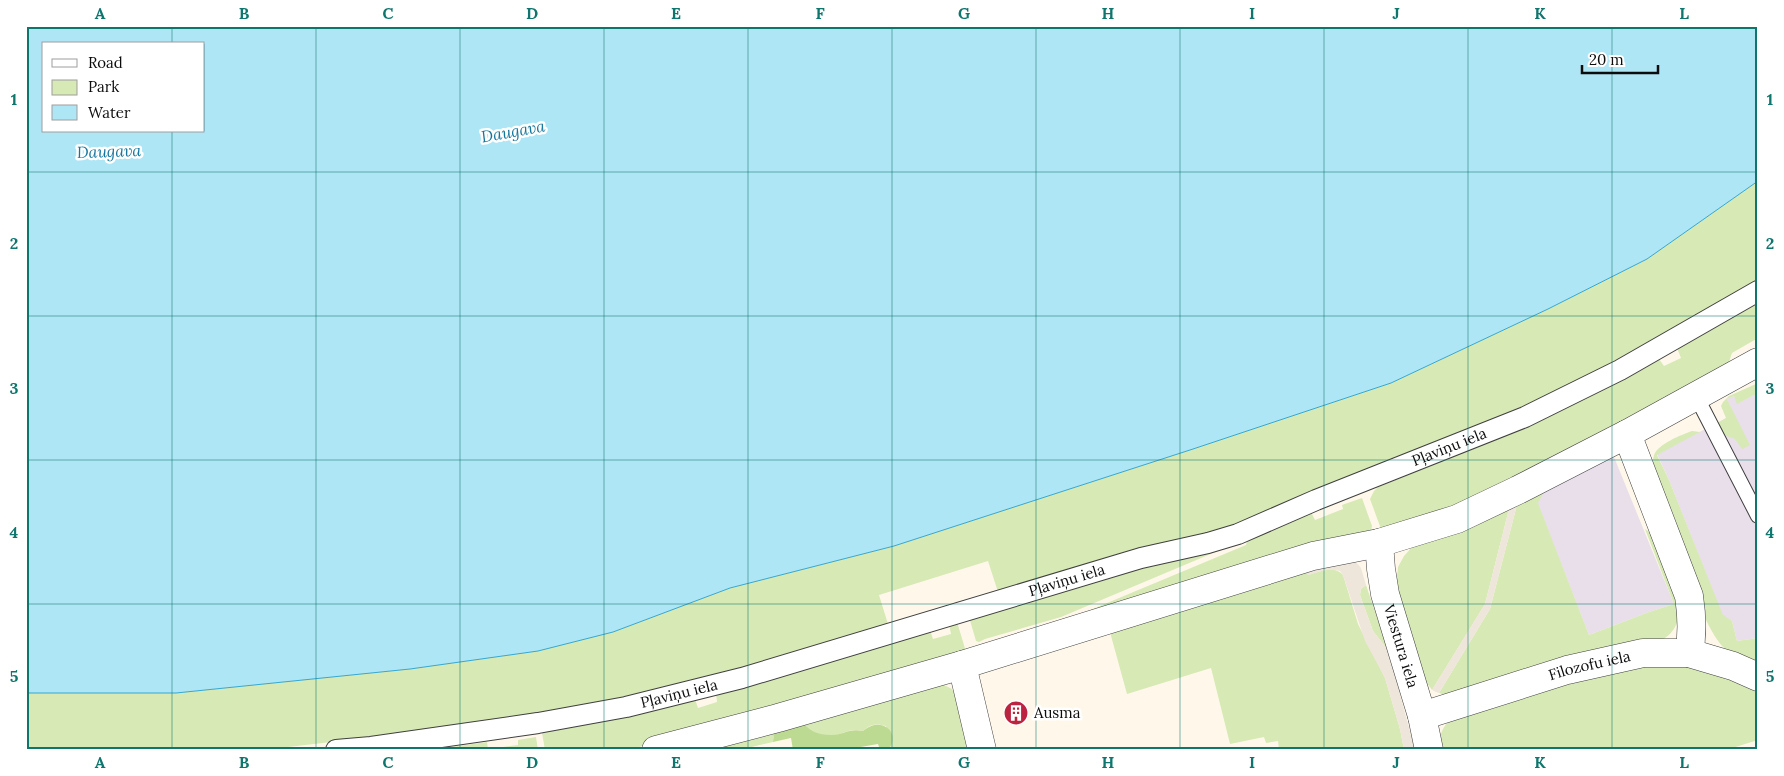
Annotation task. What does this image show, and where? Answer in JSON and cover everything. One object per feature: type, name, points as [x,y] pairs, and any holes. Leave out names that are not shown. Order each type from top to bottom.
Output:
[{"type":"street","name":"Pļaviņu iela","points":[[336,750],[371,747],[528,725],[626,707],[742,678],[1140,558],[1208,543],[1238,534],[1316,500],[1493,431],[1556,403],[1620,370],[1758,291]]},
{"type":"street","points":[[656,750],[778,718],[962,665],[1313,556],[1380,543],[1457,519],[1627,434],[1758,362]]},
{"type":"street","points":[[1627,434],[1689,596],[1692,615],[1692,635],[1689,654]]},
{"type":"street","name":"Viestura iela","points":[[1380,543],[1381,569],[1385,594],[1422,716],[1429,750]]},
{"type":"street","name":"Filozofu iela","points":[[1422,716],[1567,670],[1643,653],[1689,654],[1733,666],[1758,677]]},
{"type":"street","points":[[962,665],[982,750]]},
{"type":"lane","points":[[1696,396],[1754,500],[1758,516]]},
{"type":"shaded area","points":[[1758,393],[1758,638],[1737,641],[1732,621],[1723,616],[1657,454],[1734,414],[1727,399],[1734,396],[1738,403]]},
{"type":"shaded area","points":[[1614,457],[1674,604],[1589,635],[1537,502],[1547,486],[1577,471]]},
{"type":"shaded area","points":[[1518,501],[1490,609],[1439,693],[1436,692],[1432,690],[1485,604],[1510,505]]},
{"type":"shaded area","points":[[1354,560],[1361,568],[1366,585],[1361,589],[1360,595],[1373,631],[1388,650],[1415,750],[1404,750],[1385,678],[1365,641],[1343,575],[1340,571],[1325,570],[1308,575],[1306,566]]},
{"type":"green space","points":[[1758,181],[1758,281],[1566,388],[1502,419],[1215,533],[1134,549],[998,592],[988,561],[879,595],[888,624],[744,668],[657,690],[531,715],[443,729],[288,747],[212,750],[26,748],[26,693],[176,693],[410,669],[538,651],[613,632],[730,588],[894,546],[1193,449],[1391,383],[1548,309],[1647,259]]},
{"type":"green space","points":[[1758,302],[1758,338],[1732,353],[1727,368],[1632,415],[1488,495],[1381,529],[1370,499],[1378,487],[1517,431],[1584,399],[1659,359],[1664,366],[1681,358],[1677,348]]},
{"type":"green space","points":[[1758,383],[1758,393],[1737,404],[1734,396],[1727,399],[1750,445],[1742,449],[1735,439],[1718,433],[1714,425],[1726,418],[1721,406],[1729,396]]},
{"type":"green space","points":[[1692,431],[1700,432],[1657,455],[1669,480],[1723,615],[1732,621],[1737,641],[1758,638],[1758,668],[1726,650],[1706,620],[1676,523],[1654,469],[1654,455],[1660,447],[1670,440]]},
{"type":"green space","points":[[1547,486],[1538,503],[1589,635],[1674,604],[1645,529],[1651,534],[1663,556],[1673,585],[1678,611],[1675,627],[1668,636],[1658,642],[1445,695],[1439,693],[1490,609],[1518,501]]},
{"type":"green space","points":[[1362,498],[1372,526],[1371,531],[1064,621],[1246,545],[1248,538],[1311,512],[1315,520],[1343,509],[1342,505]]},
{"type":"green space","points":[[1510,505],[1485,604],[1432,690],[1424,679],[1396,586],[1398,567],[1404,556],[1413,546]]},
{"type":"green space","points":[[1232,545],[1061,617],[979,642],[976,641],[969,617],[1132,570]]},
{"type":"green space","points":[[1306,566],[1308,575],[1335,570],[1343,575],[1358,624],[1385,678],[1404,750],[1279,750],[1278,741],[1266,743],[1264,737],[1230,744],[1211,668],[1127,694],[1108,625]]},
{"type":"green space","points":[[1366,585],[1388,650],[1373,631],[1360,595],[1361,589]]},
{"type":"green space","points":[[957,622],[967,655],[771,713],[635,748],[625,750],[545,750],[542,733],[599,722],[695,699],[698,708],[717,702],[716,693],[930,630],[933,639],[951,634],[949,624]]},
{"type":"green space","points":[[1673,662],[1758,687],[1758,740],[1726,750],[1446,750],[1441,742],[1441,734],[1451,719],[1593,674]]},
{"type":"green space","points":[[940,683],[952,689],[956,696],[969,750],[888,750],[891,747],[886,726],[873,725],[863,731],[853,730],[831,736],[815,732],[803,722]]},
{"type":"green space","points":[[785,722],[773,737],[773,742],[739,750],[681,750]]},
{"type":"green space","points":[[803,722],[811,730],[827,735],[835,735],[853,730],[863,731],[870,726],[883,726],[892,733],[892,744],[888,750],[880,750],[878,744],[843,750],[793,750],[791,738],[773,742],[774,731]]},
{"type":"green space","points":[[536,737],[538,750],[430,750],[487,742],[488,749],[518,745],[518,740]]},
{"type":"water","name":"Daugava","points":[[26,26],[1758,26],[1758,181],[1647,259],[1548,309],[1391,383],[894,546],[730,588],[613,632],[538,651],[410,669],[176,693],[26,693]]},
{"type":"place","name":"Ausma","points":[[1016,713]]}]
